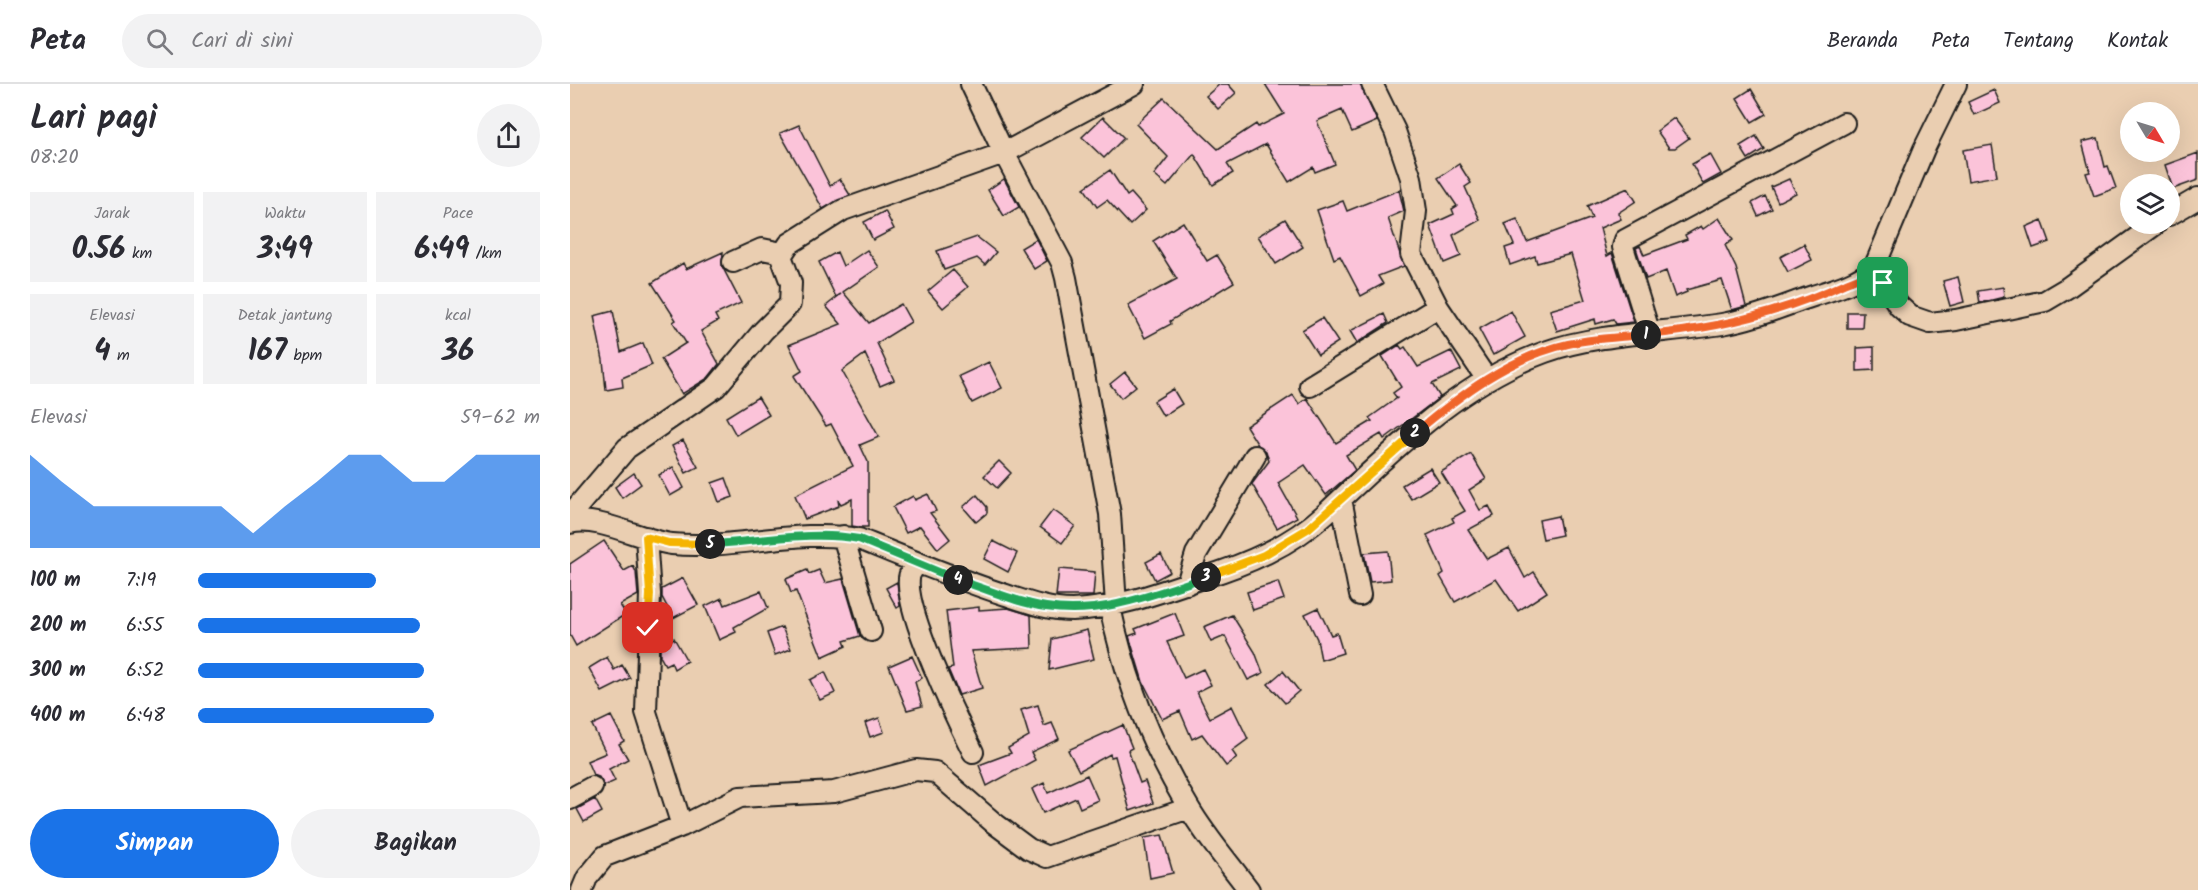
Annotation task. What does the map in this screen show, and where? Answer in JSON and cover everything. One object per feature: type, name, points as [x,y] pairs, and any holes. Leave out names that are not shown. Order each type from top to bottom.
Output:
[{"type":"street","points":[[970,84],[1062,263],[1066,278],[1110,514],[1113,606],[1123,666],[1136,702],[1189,808],[1249,890]]},
{"type":"street","points":[[1134,84],[1004,153],[843,210],[811,228],[782,253],[782,262],[792,291],[790,304],[763,331],[716,387],[627,448],[577,507],[572,522],[692,545],[804,536],[843,536],[859,539],[952,578],[1043,607],[1068,610],[1113,606],[1187,584],[1264,555],[1309,528],[1433,418],[1486,378],[1568,344],[1725,323],[1756,316],[1831,290],[1866,274],[1874,268],[1924,149],[1956,84]]},
{"type":"street","points":[[1372,84],[1395,131],[1411,178],[1416,211],[1411,254],[1438,307],[1486,378]]},
{"type":"street","points":[[1650,334],[1623,248],[1625,240],[1845,123]]},
{"type":"street","points":[[2180,209],[2198,198]]},
{"type":"street","points":[[1874,268],[1899,306],[1910,316],[1930,323],[1956,320],[2045,301],[2142,234]]},
{"type":"street","points":[[733,262],[762,249],[782,253]]},
{"type":"street","points":[[1310,386],[1438,307]]},
{"type":"street","points":[[1187,584],[1196,554],[1254,456]]},
{"type":"street","points":[[1341,499],[1360,595]]},
{"type":"street","points":[[843,536],[871,631]]},
{"type":"street","points":[[646,537],[650,594],[646,712],[682,826]]},
{"type":"street","points":[[918,563],[909,580],[916,616],[950,705],[973,752]]},
{"type":"street","points":[[582,890],[587,878],[605,856],[682,826],[740,797],[834,792],[916,770],[935,772],[994,823],[1029,849],[1047,857],[1189,808]]},
{"type":"street","points":[[570,799],[592,787]]},
{"type":"building","points":[[1220,84],[1228,84],[1236,93],[1218,109],[1206,96]]},
{"type":"building","points":[[1265,84],[1360,84],[1377,121],[1352,132],[1342,110],[1317,121],[1335,164],[1315,172],[1313,167],[1289,182],[1266,144],[1227,164],[1233,173],[1213,185],[1194,154],[1167,186],[1154,175],[1168,157],[1136,124],[1164,98],[1218,149],[1256,124],[1258,127],[1284,114]]},
{"type":"building","points":[[1751,89],[1766,114],[1752,122],[1737,98]]},
{"type":"building","points":[[1994,90],[2000,103],[1974,115],[1968,102]]},
{"type":"building","points":[[1103,117],[1124,138],[1104,158],[1082,137]]},
{"type":"building","points":[[1674,118],[1689,138],[1675,148],[1669,148],[1657,131]]},
{"type":"building","points":[[799,125],[830,186],[840,179],[850,195],[823,209],[780,133]]},
{"type":"building","points":[[1756,136],[1764,149],[1748,159],[1740,146]]},
{"type":"building","points":[[2098,138],[2105,167],[2108,166],[2116,188],[2094,196],[2086,173],[2090,172],[2082,142]]},
{"type":"building","points":[[1992,145],[1997,176],[1968,181],[1963,150]]},
{"type":"building","points":[[2198,153],[2198,180],[2180,186],[2180,174],[2168,174],[2165,165],[2180,162],[2180,160]]},
{"type":"building","points":[[1710,154],[1721,174],[1703,184],[1692,164]]},
{"type":"building","points":[[1459,164],[1471,183],[1465,187],[1480,220],[1453,235],[1461,256],[1444,263],[1430,225],[1454,214],[1452,209],[1457,206],[1438,178]]},
{"type":"building","points":[[1110,170],[1127,196],[1131,193],[1146,210],[1130,225],[1107,200],[1097,207],[1084,188]]},
{"type":"building","points":[[1004,179],[1019,207],[1004,216],[988,190]]},
{"type":"building","points":[[1789,179],[1796,193],[1778,202],[1771,187]]},
{"type":"building","points":[[1628,188],[1636,201],[1618,213],[1621,219],[1600,228],[1607,256],[1612,253],[1634,322],[1616,324],[1613,319],[1596,324],[1595,319],[1557,331],[1550,310],[1585,300],[1571,254],[1537,263],[1535,256],[1510,265],[1505,248],[1514,245],[1505,224],[1517,219],[1527,242],[1592,218],[1587,206]]},
{"type":"building","points":[[1399,190],[1404,211],[1388,218],[1404,266],[1378,276],[1383,284],[1361,296],[1340,256],[1334,259],[1317,210],[1343,201],[1347,211]]},
{"type":"building","points":[[1765,196],[1772,209],[1758,216],[1752,203]]},
{"type":"building","points":[[885,211],[894,229],[873,240],[864,222]]},
{"type":"building","points":[[1719,218],[1733,240],[1725,245],[1736,268],[1746,306],[1732,310],[1722,280],[1686,290],[1687,292],[1675,297],[1666,271],[1646,279],[1636,248],[1640,246],[1644,255],[1687,239],[1685,235],[1701,226],[1703,229]]},
{"type":"building","points":[[1285,219],[1303,247],[1276,264],[1258,236]]},
{"type":"building","points":[[2042,220],[2050,242],[2033,248],[2026,227]]},
{"type":"building","points":[[1183,222],[1207,261],[1217,255],[1234,282],[1170,321],[1171,324],[1145,338],[1128,305],[1177,279],[1153,241]]},
{"type":"building","points":[[977,237],[996,252],[985,265],[977,258],[944,270],[937,251]]},
{"type":"building","points":[[1036,239],[1047,261],[1034,269],[1021,248]]},
{"type":"building","points":[[1804,244],[1812,260],[1788,272],[1780,257]]},
{"type":"building","points":[[867,250],[879,267],[843,292],[869,323],[901,304],[911,322],[877,343],[894,380],[880,386],[865,354],[842,371],[879,437],[860,445],[868,462],[868,527],[858,527],[852,526],[852,499],[841,504],[838,500],[839,506],[805,519],[795,495],[853,466],[831,424],[826,426],[794,376],[802,371],[789,345],[841,324],[826,306],[841,294],[836,297],[819,262],[837,252],[843,266]]},
{"type":"building","points":[[723,252],[722,266],[741,303],[715,315],[718,321],[701,331],[719,364],[708,378],[682,394],[661,359],[686,343],[673,322],[676,320],[652,283],[683,263],[686,269]]},
{"type":"building","points":[[953,270],[968,287],[943,308],[928,291]]},
{"type":"building","points":[[1958,277],[1964,302],[1950,306],[1943,281]]},
{"type":"building","points":[[2003,287],[2004,297],[1980,303],[1978,291]]},
{"type":"building","points":[[613,311],[621,352],[643,343],[652,365],[622,378],[623,387],[606,390],[603,360],[594,316]]},
{"type":"building","points":[[1511,311],[1525,337],[1493,355],[1479,329]]},
{"type":"building","points":[[1847,312],[1863,312],[1862,328],[1847,328]]},
{"type":"building","points":[[1384,314],[1388,323],[1357,343],[1350,331]]},
{"type":"building","points":[[1322,318],[1338,342],[1318,355],[1302,330]]},
{"type":"building","points":[[1399,345],[1402,349],[1405,347],[1418,367],[1451,351],[1461,370],[1432,384],[1440,397],[1384,439],[1381,434],[1346,455],[1355,470],[1326,495],[1305,465],[1278,483],[1297,517],[1277,528],[1252,484],[1269,461],[1266,451],[1258,445],[1246,426],[1293,395],[1299,404],[1307,398],[1336,443],[1372,421],[1369,418],[1397,398],[1393,393],[1401,387],[1382,356]]},
{"type":"building","points":[[1874,347],[1874,370],[1857,371],[1857,348]]},
{"type":"building","points":[[989,362],[1002,388],[972,403],[959,376]]},
{"type":"building","points":[[1125,372],[1136,386],[1121,398],[1110,384]]},
{"type":"building","points":[[1173,389],[1182,404],[1163,416],[1154,401]]},
{"type":"building","points":[[758,397],[769,415],[736,435],[726,417]]},
{"type":"building","points":[[683,440],[698,467],[686,473],[672,446]]},
{"type":"building","points":[[1471,454],[1486,479],[1469,490],[1480,510],[1489,506],[1494,516],[1468,530],[1487,559],[1509,548],[1525,578],[1534,572],[1547,592],[1518,611],[1496,579],[1455,602],[1440,576],[1444,573],[1427,535],[1454,522],[1452,518],[1465,511],[1441,472]]},
{"type":"building","points":[[999,461],[1011,473],[997,488],[984,476]]},
{"type":"building","points":[[673,467],[684,488],[670,496],[659,475]]},
{"type":"building","points":[[1430,468],[1439,482],[1411,499],[1402,485]]},
{"type":"building","points":[[634,473],[641,484],[622,498],[615,487]]},
{"type":"building","points":[[726,478],[733,497],[719,502],[712,483]]},
{"type":"building","points":[[928,494],[936,511],[930,513],[950,539],[938,549],[920,526],[906,533],[893,507],[913,496],[915,500]]},
{"type":"building","points":[[977,495],[987,507],[987,513],[976,522],[963,507]]},
{"type":"building","points":[[1053,510],[1075,526],[1062,543],[1040,527]]},
{"type":"building","points":[[1558,516],[1562,535],[1543,539],[1539,520]]},
{"type":"building","points":[[604,541],[624,571],[633,566],[636,572],[638,595],[620,605],[626,614],[576,646],[570,635],[570,564]]},
{"type":"building","points":[[993,541],[1017,553],[1008,572],[984,559]]},
{"type":"building","points":[[1388,551],[1391,580],[1370,582],[1364,553]]},
{"type":"building","points":[[1161,554],[1170,572],[1155,580],[1146,562]]},
{"type":"building","points":[[1059,569],[1095,572],[1093,596],[1056,596]]},
{"type":"building","points":[[807,570],[809,574],[819,570],[825,583],[843,579],[860,636],[844,641],[846,646],[822,657],[796,591],[791,593],[786,579]]},
{"type":"building","points":[[683,578],[698,605],[673,618],[662,597],[662,589]]},
{"type":"building","points":[[897,582],[900,606],[897,608],[886,588]]},
{"type":"building","points":[[1278,582],[1284,599],[1253,610],[1247,592]]},
{"type":"building","points":[[761,591],[768,608],[734,627],[736,632],[719,640],[705,606],[722,598],[725,605]]},
{"type":"building","points":[[979,607],[979,610],[1008,608],[1031,615],[1032,648],[971,651],[982,688],[959,695],[948,669],[953,668],[946,611]]},
{"type":"building","points":[[1318,608],[1331,635],[1337,633],[1343,653],[1321,660],[1317,639],[1305,614]]},
{"type":"building","points":[[1175,613],[1184,636],[1167,642],[1184,678],[1203,669],[1211,685],[1197,692],[1210,718],[1232,706],[1248,739],[1232,751],[1237,758],[1226,766],[1202,734],[1192,739],[1180,711],[1162,719],[1143,682],[1129,636],[1137,633],[1135,629]]},
{"type":"building","points":[[1232,615],[1255,652],[1263,673],[1248,680],[1225,636],[1211,642],[1204,627]]},
{"type":"building","points":[[782,627],[791,649],[775,655],[767,633]]},
{"type":"building","points":[[1087,630],[1094,659],[1049,670],[1052,639]]},
{"type":"building","points":[[674,638],[687,661],[674,669],[671,662],[665,665],[660,656],[660,646]]},
{"type":"building","points":[[912,656],[922,678],[915,682],[922,706],[907,710],[889,666]]},
{"type":"building","points":[[607,657],[614,670],[622,665],[630,678],[602,692],[589,668]]},
{"type":"building","points":[[1283,671],[1299,691],[1285,703],[1268,684]]},
{"type":"building","points":[[825,672],[835,693],[820,700],[810,680]]},
{"type":"building","points":[[1038,705],[1044,726],[1052,723],[1059,739],[1031,752],[1035,760],[987,786],[979,765],[1011,753],[1008,748],[1029,736],[1021,710]]},
{"type":"building","points":[[611,716],[624,741],[619,744],[628,759],[609,769],[615,781],[604,786],[599,777],[593,775],[587,761],[606,753],[592,725]]},
{"type":"building","points":[[879,718],[884,732],[870,737],[865,723]]},
{"type":"building","points":[[1123,725],[1132,748],[1128,750],[1140,783],[1145,781],[1153,803],[1130,811],[1115,756],[1111,757],[1110,754],[1079,771],[1068,750]]},
{"type":"building","points":[[1087,775],[1098,800],[1080,808],[1076,798],[1043,813],[1032,789],[1044,783],[1048,793]]},
{"type":"building","points":[[595,799],[602,812],[584,822],[577,809]]},
{"type":"building","points":[[1162,835],[1173,873],[1150,878],[1144,838]]},
{"type":"route","points":[[648,628],[650,594],[646,537],[669,543],[692,545],[804,536],[843,536],[859,539],[952,578],[1043,607],[1068,610],[1110,607],[1187,584],[1264,555],[1309,528],[1377,465],[1450,404],[1486,378],[1536,355],[1568,344],[1725,323],[1756,316],[1831,290],[1874,268],[1883,283]]}]
